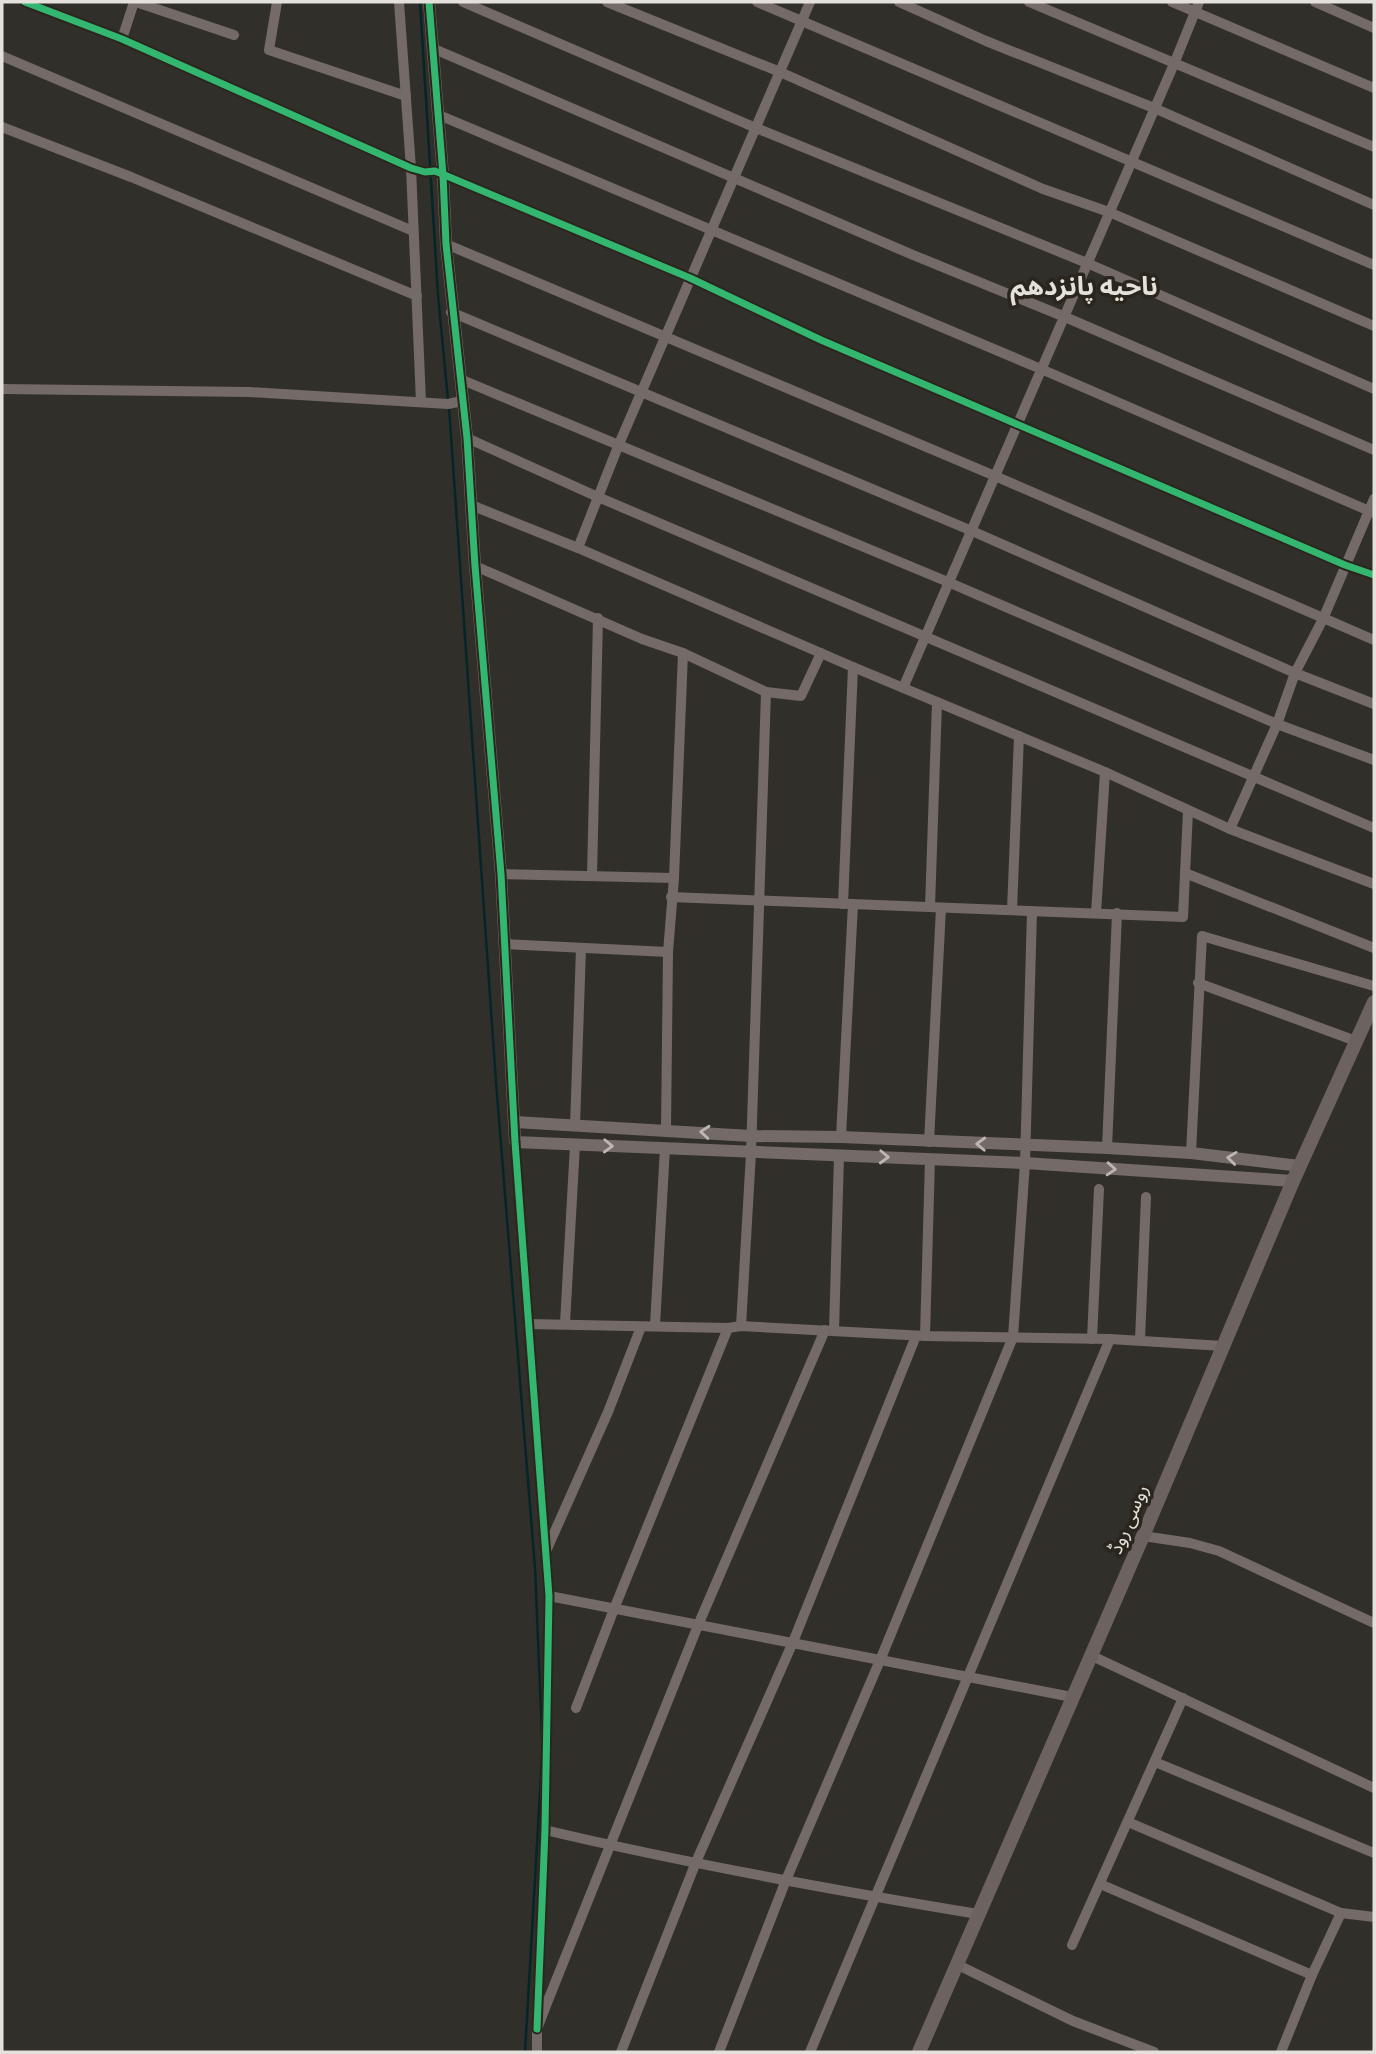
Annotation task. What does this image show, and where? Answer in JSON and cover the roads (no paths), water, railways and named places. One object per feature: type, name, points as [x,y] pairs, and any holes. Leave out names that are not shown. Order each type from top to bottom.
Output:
[{"type":"main road","name":"روسی روڈ","points":[[919,2052],[1143,1536],[1293,1181],[1374,1002]]},
{"type":"street","points":[[25,2],[122,39],[411,167],[434,173],[690,278],[821,340],[1345,565],[1374,575]]},
{"type":"street","points":[[122,39],[135,2],[234,35]]},
{"type":"street","points":[[277,2],[269,50],[406,96]]},
{"type":"street","points":[[399,2],[425,402]]},
{"type":"street","points":[[429,2],[439,115],[434,173],[446,244],[460,379],[459,402],[467,438],[501,874],[515,1142],[550,1596],[537,2052]]},
{"type":"street","points":[[463,2],[756,128],[1087,263],[1374,389]]},
{"type":"street","points":[[607,2],[780,72],[1043,189],[1109,212],[1374,326]]},
{"type":"street","points":[[757,2],[1374,265]]},
{"type":"street","points":[[578,548],[641,392],[810,2]]},
{"type":"street","points":[[899,2],[986,41],[1154,108],[1374,205]]},
{"type":"street","points":[[1029,2],[1374,147]]},
{"type":"street","points":[[1172,2],[1196,6],[1374,88]]},
{"type":"street","points":[[1315,2],[1374,27]]},
{"type":"street","points":[[903,688],[1174,65],[1196,6]]},
{"type":"street","points":[[432,48],[1374,450]]},
{"type":"street","points":[[2,56],[413,231]]},
{"type":"street","points":[[439,115],[1372,512]]},
{"type":"street","points":[[2,127],[131,177],[417,296]]},
{"type":"street","points":[[446,244],[1374,640]]},
{"type":"street","points":[[452,312],[972,531],[1295,673],[1374,704]]},
{"type":"street","points":[[460,379],[948,582],[1277,724],[1374,760]]},
{"type":"street","points":[[2,388],[249,393],[459,402]]},
{"type":"street","points":[[467,438],[598,497],[1374,828]]},
{"type":"street","points":[[1230,829],[1277,724],[1295,673],[1372,512],[1374,499]]},
{"type":"street","points":[[471,505],[1105,772],[1230,829],[1374,884]]},
{"type":"street","points":[[475,566],[642,639],[683,653],[766,692],[801,696],[821,653]]},
{"type":"street","points":[[592,876],[598,618]]},
{"type":"street","points":[[666,1129],[668,952],[674,878],[683,653]]},
{"type":"street","points":[[841,1137],[853,667]]},
{"type":"street","points":[[741,1326],[751,1153],[766,692]]},
{"type":"street","points":[[929,1142],[936,907],[937,702]]},
{"type":"street","points":[[1012,910],[1019,736]]},
{"type":"street","points":[[1096,913],[1105,772]]},
{"type":"street","points":[[671,897],[1183,917],[1188,811]]},
{"type":"street","points":[[1185,873],[1374,948]]},
{"type":"street","points":[[501,874],[674,878]]},
{"type":"street","points":[[719,2052],[786,1880],[1013,1337],[1025,1163],[1032,911]]},
{"type":"street","points":[[1107,1148],[1117,913]]},
{"type":"street","points":[[1191,1153],[1202,936],[1374,986]]},
{"type":"street","points":[[505,944],[668,952]]},
{"type":"street","points":[[575,1126],[581,948]]},
{"type":"street","points":[[1198,983],[1356,1041]]},
{"type":"street","points":[[515,1122],[751,1136],[1107,1148],[1191,1153],[1300,1166]]},
{"type":"street","points":[[515,1142],[1025,1163],[1293,1181]]},
{"type":"street","points":[[565,1323],[575,1145]]},
{"type":"street","points":[[654,1325],[665,1148]]},
{"type":"street","points":[[537,2029],[699,1623],[829,1331],[839,1156]]},
{"type":"street","points":[[621,2052],[696,1863],[793,1642],[920,1336],[930,1159]]},
{"type":"street","points":[[1092,1339],[1098,1189]]},
{"type":"street","points":[[1140,1340],[1146,1197]]},
{"type":"street","points":[[528,1324],[728,1328],[741,1326],[920,1336],[1110,1339],[1223,1346]]},
{"type":"street","points":[[546,1552],[608,1412],[641,1327]]},
{"type":"street","points":[[576,1708],[728,1328]]},
{"type":"street","points":[[810,2052],[1110,1339]]},
{"type":"street","points":[[1143,1536],[1190,1543],[1219,1551],[1374,1623]]},
{"type":"street","points":[[550,1596],[1072,1697]]},
{"type":"street","points":[[1090,1655],[1374,1787]]},
{"type":"street","points":[[1072,1945],[1183,1698]]},
{"type":"street","points":[[1155,1762],[1374,1853]]},
{"type":"street","points":[[1128,1822],[1341,1913],[1374,1917]]},
{"type":"street","points":[[545,1830],[696,1863],[978,1914]]},
{"type":"street","points":[[1100,1884],[1312,1975]]},
{"type":"street","points":[[1281,2052],[1341,1913]]},
{"type":"street","points":[[956,1964],[1073,2021],[1154,2052]]},
{"type":"waterway","points":[[420,2],[438,295],[448,400]]},
{"type":"waterway","points":[[449,407],[496,1082],[535,1568],[542,1737]]},
{"type":"waterway","points":[[525,2052],[542,1758]]},
{"type":"district","name":"ناحیه پانزدهم","points":[[1084,286]]}]
